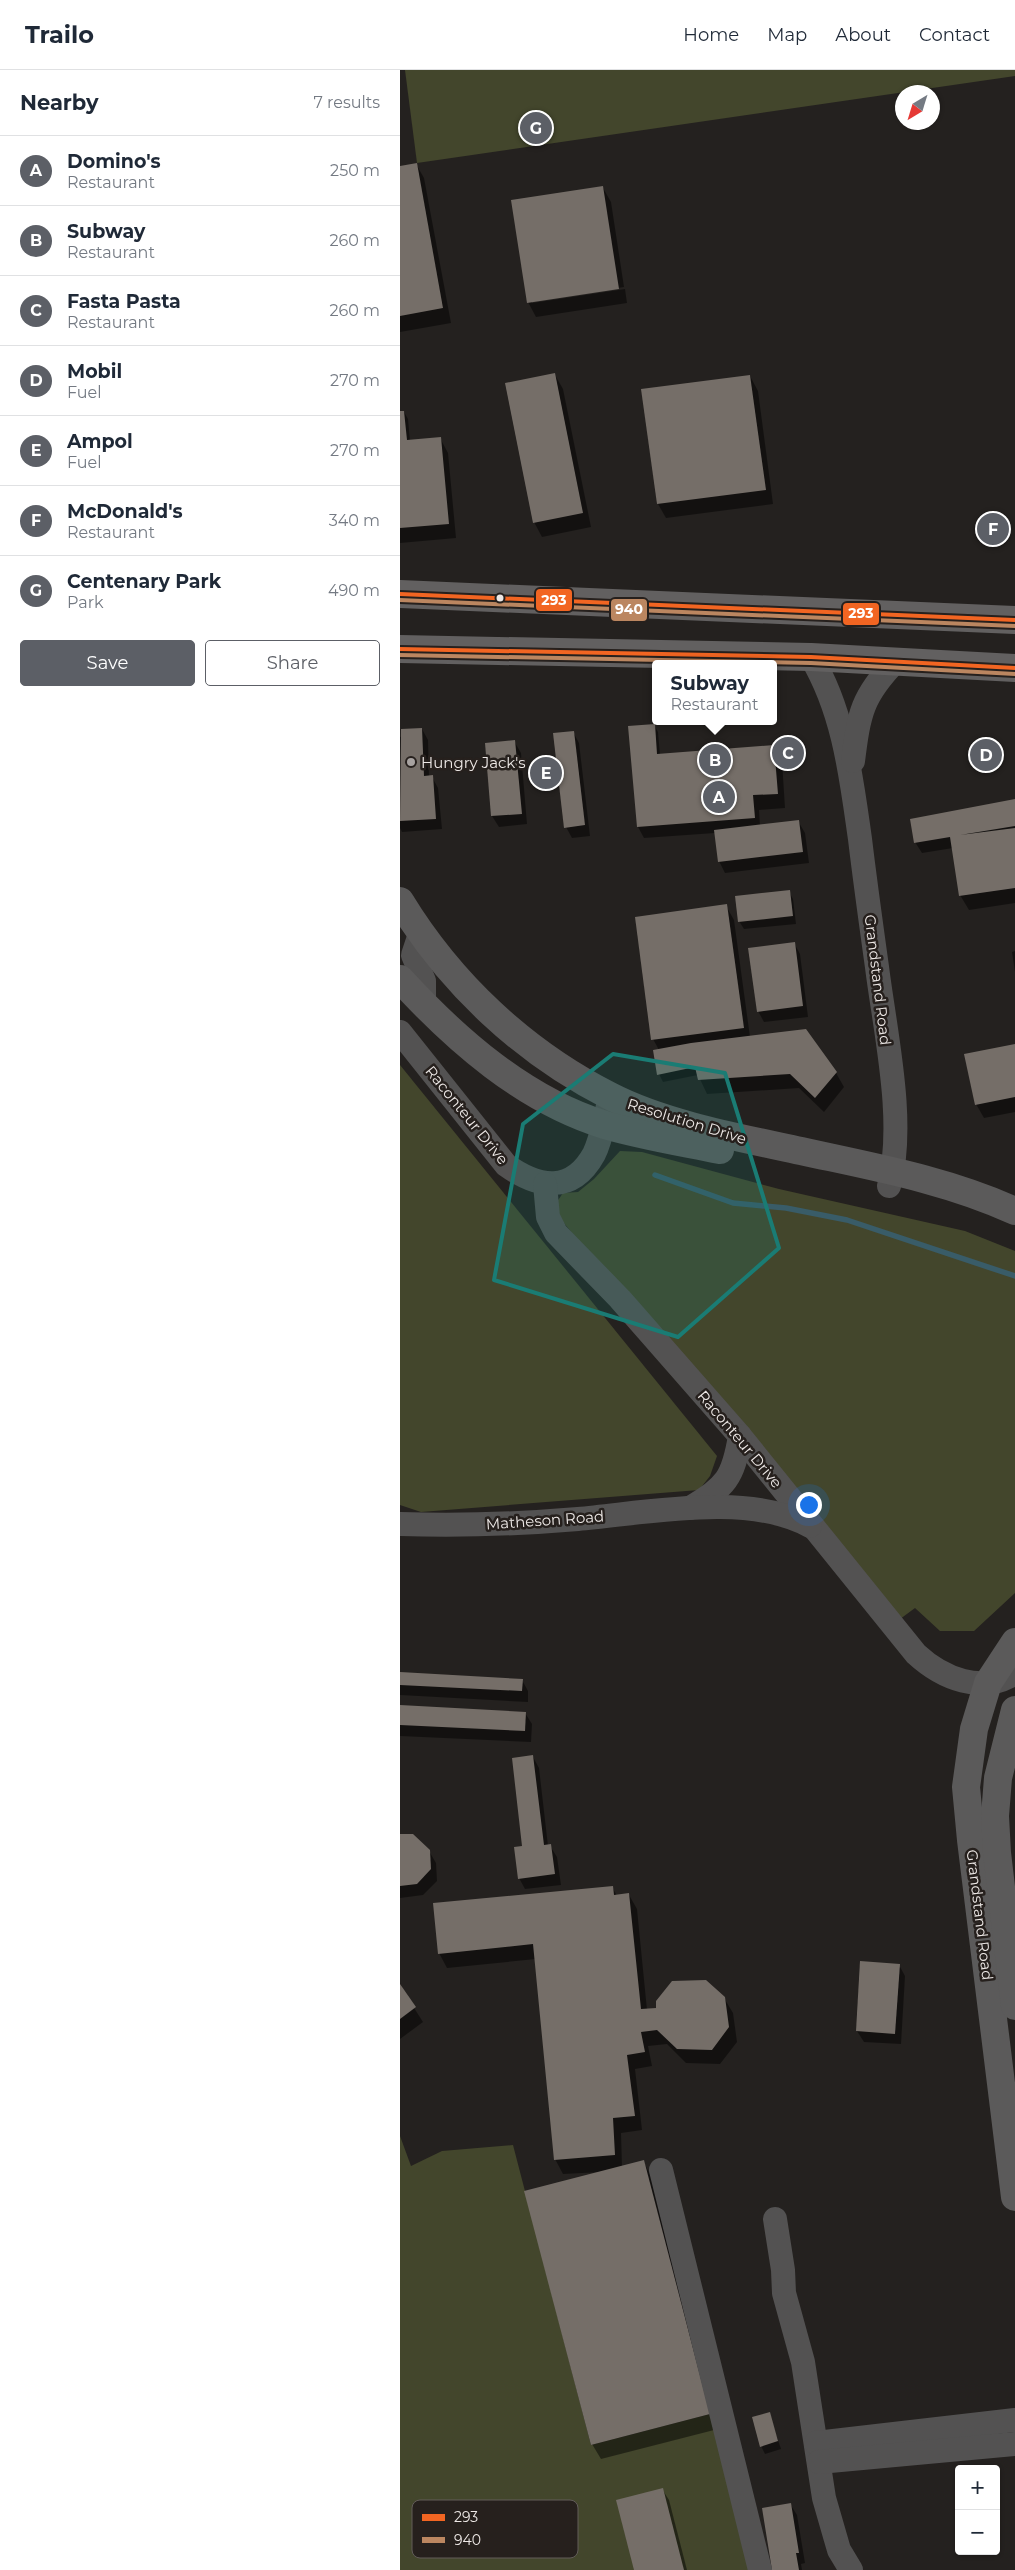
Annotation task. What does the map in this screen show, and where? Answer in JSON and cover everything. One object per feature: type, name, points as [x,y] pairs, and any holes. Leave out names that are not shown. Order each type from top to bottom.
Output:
[{"type":"highway","points":[[400,594],[1015,620]]},
{"type":"highway","points":[[400,649],[811,657],[1015,668]]},
{"type":"main road","name":"Resolution Drive","points":[[400,901],[410,935],[466,990],[495,1017],[564,1069],[610,1097],[711,1131],[891,1178],[985,1214],[1015,1229]]},
{"type":"main road","name":"Resolution Drive","points":[[400,979],[456,1036],[498,1069],[557,1104],[604,1124],[642,1135],[969,1192],[1015,1211]]},
{"type":"main road","name":"Grandstand Road","points":[[1015,1642],[988,1684],[974,1729],[966,1787],[970,1840],[1015,2197]]},
{"type":"main road","name":"Grandstand Road","points":[[1015,1710],[998,1778],[995,1816],[997,1853],[1015,2006]]},
{"type":"street","name":"Grandstand Road","points":[[811,657],[825,680],[834,706],[851,775],[895,1103],[891,1178]]},
{"type":"street","name":"Grandstand Road","points":[[851,775],[862,707],[873,687],[896,661]]},
{"type":"street","points":[[410,935],[413,955],[424,981],[424,1005]]},
{"type":"street","name":"Raconteur Drive","points":[[400,1032],[506,1165],[524,1178],[544,1184],[562,1183],[573,1178],[594,1154],[604,1124],[610,1097]]},
{"type":"street","name":"Raconteur Drive","points":[[544,1184],[548,1217],[556,1233],[620,1299],[740,1436],[916,1654],[930,1667],[955,1680],[988,1684],[1007,1678],[1015,1672]]},
{"type":"street","name":"Matheson Road","points":[[690,1508],[713,1494],[728,1480],[736,1460],[740,1436]]},
{"type":"street","name":"Matheson Road","points":[[400,1524],[472,1525],[577,1519],[690,1508],[773,1511],[793,1517],[814,1528]]},
{"type":"street","points":[[661,2170],[760,2570]]},
{"type":"street","points":[[775,2219],[783,2270],[784,2293],[804,2362],[824,2498],[839,2550],[851,2570]]},
{"type":"street","points":[[817,2452],[1015,2420]]},
{"type":"street","points":[[817,2452],[1015,2444]]},
{"type":"highlighted area","points":[[613,1054],[725,1073],[779,1248],[678,1337],[494,1280],[523,1124]]},
{"type":"green space","points":[[405,70],[1015,70],[1015,76],[940,87],[940,85],[895,85],[895,93],[417,163]]},
{"type":"green space","points":[[400,1065],[717,1456],[710,1476],[699,1490],[421,1512],[400,1505]]},
{"type":"green space","points":[[620,1151],[642,1152],[779,1189],[965,1231],[1015,1251],[1015,1593],[974,1631],[940,1631],[915,1608],[892,1625],[559,1217],[554,1206],[563,1193],[578,1192],[594,1179]]},
{"type":"green space","points":[[400,2136],[411,2166],[442,2151],[513,2145],[591,2445],[710,2414],[760,2570],[400,2570]]},
{"type":"building","points":[[417,163],[443,308],[400,316],[400,166]]},
{"type":"building","points":[[603,186],[619,289],[527,303],[511,200]]},
{"type":"building","points":[[555,373],[583,513],[533,523],[505,383]]},
{"type":"building","points":[[750,375],[766,490],[657,504],[641,389]]},
{"type":"building","points":[[400,411],[404,411],[407,440],[441,437],[449,524],[400,528]]},
{"type":"building","points":[[655,725],[657,754],[774,745],[778,794],[753,795],[755,818],[637,827],[628,726]]},
{"type":"building","name":"Hungry Jack's","points":[[422,728],[424,776],[433,775],[436,819],[400,821],[401,729]]},
{"type":"building","points":[[574,731],[585,825],[564,828],[553,733]]},
{"type":"building","points":[[515,740],[522,814],[491,816],[485,743]]},
{"type":"building","points":[[1015,799],[1015,826],[960,835],[1015,828],[1015,888],[959,896],[950,837],[914,843],[910,819]]},
{"type":"building","points":[[799,820],[803,852],[718,862],[714,830]]},
{"type":"building","points":[[790,890],[793,916],[738,922],[735,896]]},
{"type":"building","points":[[727,904],[744,1028],[651,1040],[635,917]]},
{"type":"building","points":[[795,942],[803,1006],[757,1012],[748,948]]},
{"type":"building","points":[[806,1029],[837,1072],[815,1098],[790,1074],[698,1080],[695,1067],[657,1075],[653,1050],[691,1043]]},
{"type":"building","points":[[1015,1044],[1015,1097],[975,1105],[964,1054]]},
{"type":"building","points":[[400,1672],[523,1679],[522,1691],[400,1685]]},
{"type":"building","points":[[400,1705],[526,1712],[525,1731],[400,1725]]},
{"type":"building","points":[[533,1755],[544,1845],[551,1844],[555,1874],[518,1879],[514,1847],[522,1846],[512,1758]]},
{"type":"building","points":[[400,1834],[413,1834],[430,1850],[431,1869],[417,1884],[400,1886]]},
{"type":"building","points":[[613,1886],[614,1895],[629,1893],[641,2009],[656,2008],[656,2001],[672,1981],[706,1980],[725,1997],[729,2027],[712,2050],[677,2049],[657,2030],[641,2032],[645,2052],[627,2055],[635,2116],[613,2118],[615,2155],[554,2160],[533,1944],[438,1954],[433,1903]]},
{"type":"building","points":[[860,1961],[900,1964],[895,2034],[856,2031]]},
{"type":"building","points":[[400,1984],[416,2007],[400,2019]]},
{"type":"building","points":[[644,2160],[710,2414],[591,2445],[524,2191]]},
{"type":"building","points":[[770,2412],[778,2441],[760,2447],[752,2417]]},
{"type":"building","points":[[663,2488],[684,2570],[634,2570],[616,2500]]},
{"type":"building","points":[[791,2503],[799,2553],[796,2553],[799,2570],[772,2570],[762,2508]]},
{"type":"waterway","points":[[655,1175],[733,1203],[786,1208],[847,1220],[1015,1276]]},
{"type":"transit line","name":"293","points":[[400,594],[1015,620]]},
{"type":"transit line","name":"940","points":[[400,600],[1015,626]]},
{"type":"transit line","name":"293","points":[[400,649],[811,657],[1015,668]]},
{"type":"transit line","name":"940","points":[[400,655],[657,660]]},
{"type":"transit line","name":"940","points":[[777,662],[1015,674]]},
{"type":"place","name":"Centenary Park","points":[[536,128]]},
{"type":"place","name":"McDonald's","points":[[993,529]]},
{"type":"place","name":"Fasta Pasta","points":[[788,753]]},
{"type":"place","name":"Mobil","points":[[986,755]]},
{"type":"place","name":"Subway","points":[[715,760]]},
{"type":"place","name":"Hungry Jack's","points":[[411,762]]},
{"type":"place","name":"Ampol","points":[[546,773]]},
{"type":"place","name":"Domino's","points":[[719,797]]}]
